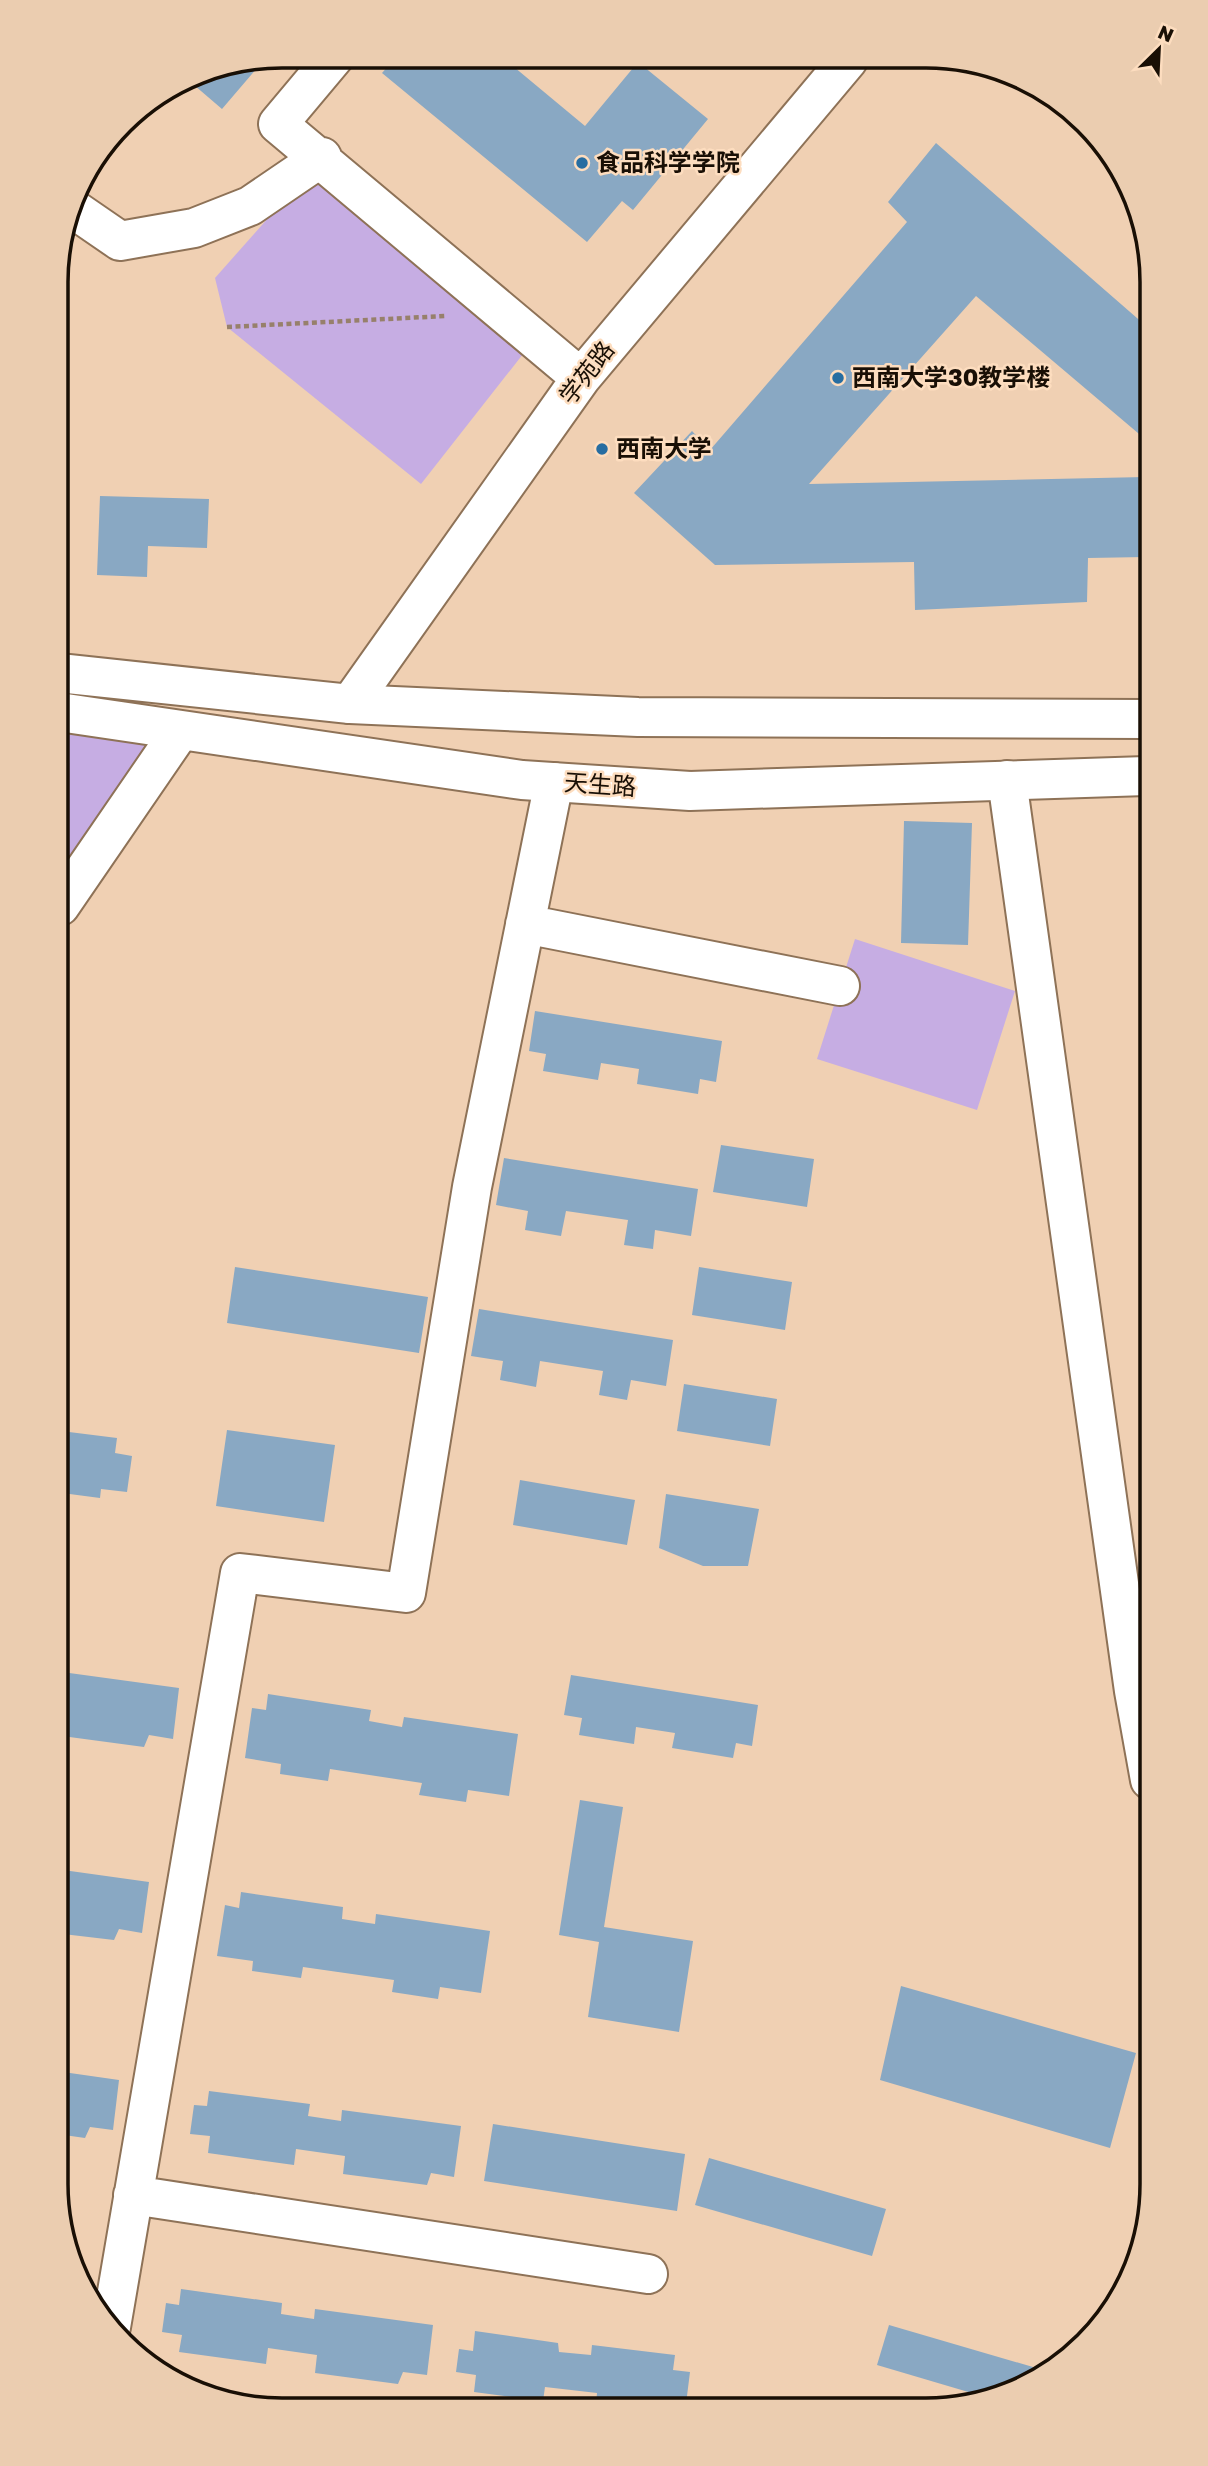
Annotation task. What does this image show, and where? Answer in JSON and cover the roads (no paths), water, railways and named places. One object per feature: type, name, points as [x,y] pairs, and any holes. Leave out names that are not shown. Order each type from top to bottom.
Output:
[{"type":"main road","points":[[325,68],[278,124],[322,158],[581,378]]},
{"type":"main road","name":"学苑路","points":[[350,704],[581,378],[841,68]]},
{"type":"main road","points":[[81,214],[120,241],[194,228],[250,206],[322,158]]},
{"type":"main road","points":[[69,674],[350,704],[638,717],[1140,719]]},
{"type":"main road","name":"天生路","points":[[69,714],[554,782],[690,791],[1140,776]]},
{"type":"main road","points":[[69,893],[180,731]]},
{"type":"main road","points":[[1007,780],[1139,1723]]},
{"type":"main road","points":[[113,2315],[240,1573],[405,1593],[472,1187],[554,782]]},
{"type":"main road","points":[[525,924],[840,986]]},
{"type":"main road","points":[[1115,1545],[1139,1557]]},
{"type":"main road","points":[[134,2194],[648,2274]]},
{"type":"place","name":"食品科学学院","points":[[582,163]]},
{"type":"place","name":"西南大学30教学楼","points":[[838,378]]},
{"type":"place","name":"西南大学","points":[[602,449]]}]
